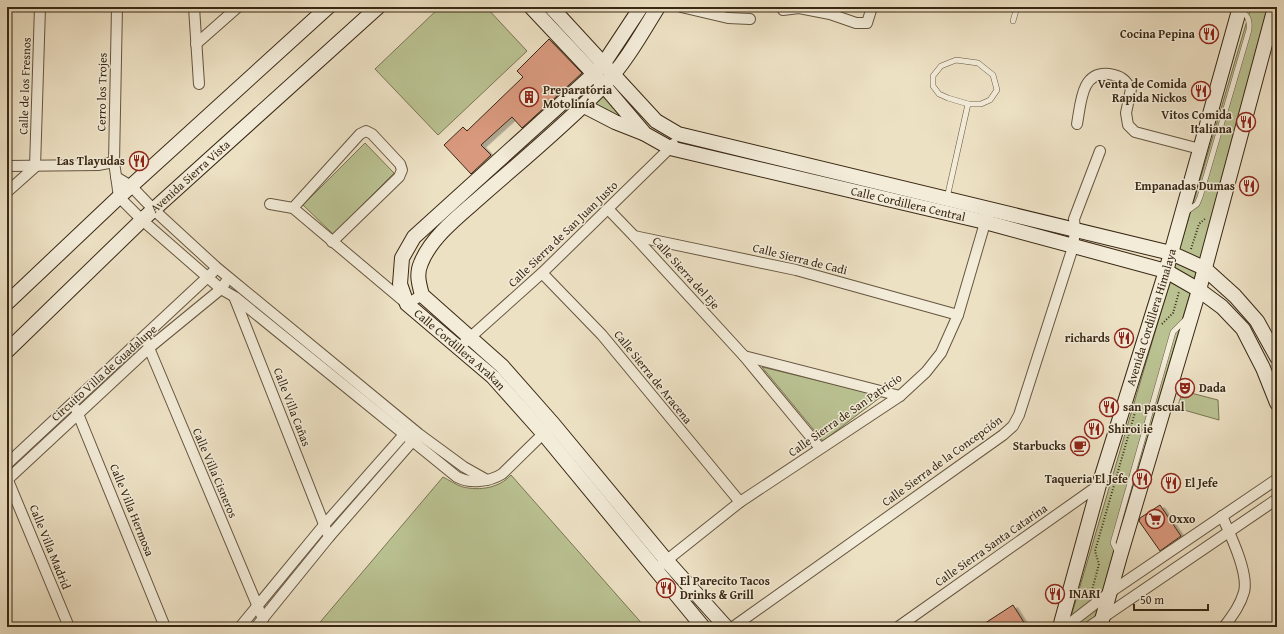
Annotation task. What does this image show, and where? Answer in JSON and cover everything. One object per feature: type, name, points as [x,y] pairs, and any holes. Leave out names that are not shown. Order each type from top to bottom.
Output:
[{"type":"street","name":"Calle de los Fresnos","points":[[35,167],[40,7]]},
{"type":"street","name":"Cerro los Trojes","points":[[117,7],[114,162],[119,197]]},
{"type":"street","points":[[194,7],[199,84]]},
{"type":"street","points":[[196,44],[238,7]]},
{"type":"street","points":[[7,303],[119,197],[328,7]]},
{"type":"street","name":"Avenida Sierra Vista","points":[[7,351],[142,220],[378,7]]},
{"type":"street","name":"Calle Cordillera Central","points":[[531,7],[594,74],[609,80],[656,121],[678,134],[947,199],[1073,247],[1166,271],[1199,290],[1222,307],[1243,329],[1263,368],[1277,402]]},
{"type":"street","name":"Calle Cordillera Central","points":[[551,7],[604,64],[609,80],[645,134],[670,148],[893,202],[987,215],[1075,230],[1171,252],[1204,268],[1235,296],[1257,321],[1277,357]]},
{"type":"street","name":"Calle Cordillera Arakan","points":[[548,429],[493,377],[407,304],[400,284],[402,258],[414,237],[604,64],[641,7]]},
{"type":"street","name":"Calle Cordillera Arakan","points":[[658,7],[609,80],[584,106],[465,211],[436,239],[420,264],[418,279],[422,296],[502,366],[548,429],[661,565],[703,627]]},
{"type":"street","points":[[680,7],[728,18],[750,19]]},
{"type":"street","points":[[783,10],[798,8],[830,14],[856,23],[867,23],[872,7]]},
{"type":"street","points":[[1102,623],[1109,593],[1199,290],[1275,7]]},
{"type":"street","name":"Avenida Cordillera Himalaya","points":[[1060,627],[1099,485],[1166,271],[1239,8]]},
{"type":"street","points":[[1077,124],[1086,85],[1089,81],[1101,73],[1118,76],[1126,80],[1131,89],[1126,114],[1128,125],[1135,132],[1200,149]]},
{"type":"street","points":[[584,106],[615,122],[645,134]]},
{"type":"street","points":[[293,208],[360,134],[366,131],[372,134],[400,164],[402,170],[399,177],[332,242]]},
{"type":"street","name":"Calle Sierra de San Juan Justo","points":[[459,348],[542,273],[608,209],[670,148],[678,134]]},
{"type":"street","name":"Calle Sierra de la Concepción","points":[[733,627],[997,440],[1013,426],[1019,415],[1073,247],[1075,230],[1074,219],[1100,151]]},
{"type":"street","points":[[7,166],[35,167],[98,165],[114,162]]},
{"type":"street","points":[[7,192],[35,167]]},
{"type":"street","points":[[116,177],[131,186],[154,210],[216,268],[407,430]]},
{"type":"street","points":[[893,202],[897,187]]},
{"type":"street","points":[[119,197],[142,220],[221,289],[235,297],[416,437],[457,477],[469,481],[495,478],[502,474],[548,429]]},
{"type":"street","points":[[270,204],[293,208],[407,304],[422,296]]},
{"type":"street","name":"Calle Sierra del Eje","points":[[608,209],[744,356],[820,448]]},
{"type":"street","name":"Calle Sierra de San Patricio","points":[[661,565],[740,502],[900,396],[926,372],[941,353],[958,315],[987,215]]},
{"type":"street","name":"Calle Sierra de Cadi","points":[[634,236],[796,270],[958,315]]},
{"type":"street","name":"Circuito Villa de Guadalupe","points":[[7,464],[216,268]]},
{"type":"street","name":"Calle Sierra de Aracena","points":[[542,273],[602,335],[740,502]]},
{"type":"street","name":"Circuito Villa de Guadalupe","points":[[7,479],[149,348],[221,289],[229,278]]},
{"type":"street","points":[[235,297],[242,289]]},
{"type":"street","name":"Calle Villa Cañas","points":[[235,297],[329,537]]},
{"type":"street","name":"Calle Villa Cisneros","points":[[146,335],[149,348],[256,606],[259,623]]},
{"type":"street","points":[[744,356],[900,396]]},
{"type":"street","points":[[1263,368],[1277,361]]},
{"type":"street","name":"Calle Villa Hermosa","points":[[73,403],[165,627]]},
{"type":"street","points":[[240,627],[324,525],[407,430]]},
{"type":"street","points":[[259,623],[329,537],[416,437]]},
{"type":"street","name":"Calle Villa Madrid","points":[[7,479],[69,627]]},
{"type":"street","points":[[1065,627],[1109,593],[1277,479]]},
{"type":"street","name":"Calle Sierra Santa Catarina","points":[[898,627],[1099,485]]},
{"type":"street","points":[[1089,627],[1102,623],[1277,499]]},
{"type":"street","points":[[1222,516],[1244,574],[1244,592],[1237,608],[1224,627]]},
{"type":"street","name":"Calle Cordillera Arakan","points":[[661,565],[726,627]]},
{"type":"lane","points":[[1013,21],[1017,7]]},
{"type":"lane","points":[[1181,216],[1197,204],[1200,197],[1250,30],[1250,22],[1247,14],[1239,8]]},
{"type":"lane","points":[[956,60],[978,63],[993,75],[997,90],[990,100],[981,104],[968,104],[939,94],[933,86],[933,76],[941,66],[956,60]]},
{"type":"lane","points":[[947,199],[968,104]]},
{"type":"path","points":[[1188,261],[1199,224],[1208,216]]},
{"type":"path","points":[[1161,325],[1172,313],[1182,280]]},
{"type":"path","points":[[1086,611],[1099,564],[1095,551],[1137,408]]},
{"type":"green space","points":[[440,7],[486,7],[527,51],[438,135],[375,69]]},
{"type":"green space","points":[[1251,7],[1274,7],[1092,627],[1068,627]]},
{"type":"green space","points":[[604,86],[645,134],[584,106]]},
{"type":"green space","points":[[365,143],[394,173],[333,234],[303,205]]},
{"type":"green space","points":[[762,367],[882,396],[823,441]]},
{"type":"green space","points":[[1183,391],[1218,400],[1219,420],[1177,408]]},
{"type":"green space","points":[[511,475],[645,627],[316,627],[443,477],[460,486],[476,489],[495,486]]},
{"type":"building","name":"Preparatoria Motolinía","points":[[549,39],[582,73],[522,128],[512,117],[481,145],[491,155],[471,174],[444,145],[463,127],[467,131],[523,77],[517,71]]},
{"type":"building","points":[[1160,505],[1181,536],[1160,551],[1139,521],[1140,518]]},
{"type":"building","points":[[1013,605],[1025,624],[1020,627],[979,627]]},
{"type":"place","name":"Cocina Pepina","points":[[1209,34]]},
{"type":"place","name":"Venta de Comida Rapida Nickos","points":[[1201,91]]},
{"type":"place","name":"Preparatoria Motolinía","points":[[529,97]]},
{"type":"place","name":"Vitos Comida Italiana","points":[[1246,122]]},
{"type":"place","name":"Las Tlayudas","points":[[139,161]]},
{"type":"place","name":"Empanadas Dumas","points":[[1249,186]]},
{"type":"place","name":"richards","points":[[1124,338]]},
{"type":"place","name":"Dada","points":[[1185,388]]},
{"type":"place","name":"san pascual","points":[[1109,407]]},
{"type":"place","name":"Shiroi ie","points":[[1094,429]]},
{"type":"place","name":"Starbucks","points":[[1080,446]]},
{"type":"place","name":"Taqueria El Jefe","points":[[1142,479]]},
{"type":"place","name":"El Jefe","points":[[1171,483]]},
{"type":"place","name":"Oxxo","points":[[1155,519]]},
{"type":"place","name":"El Parecito Tacos Drinks & Grill","points":[[666,588]]},
{"type":"place","name":"INARI","points":[[1055,594]]}]
